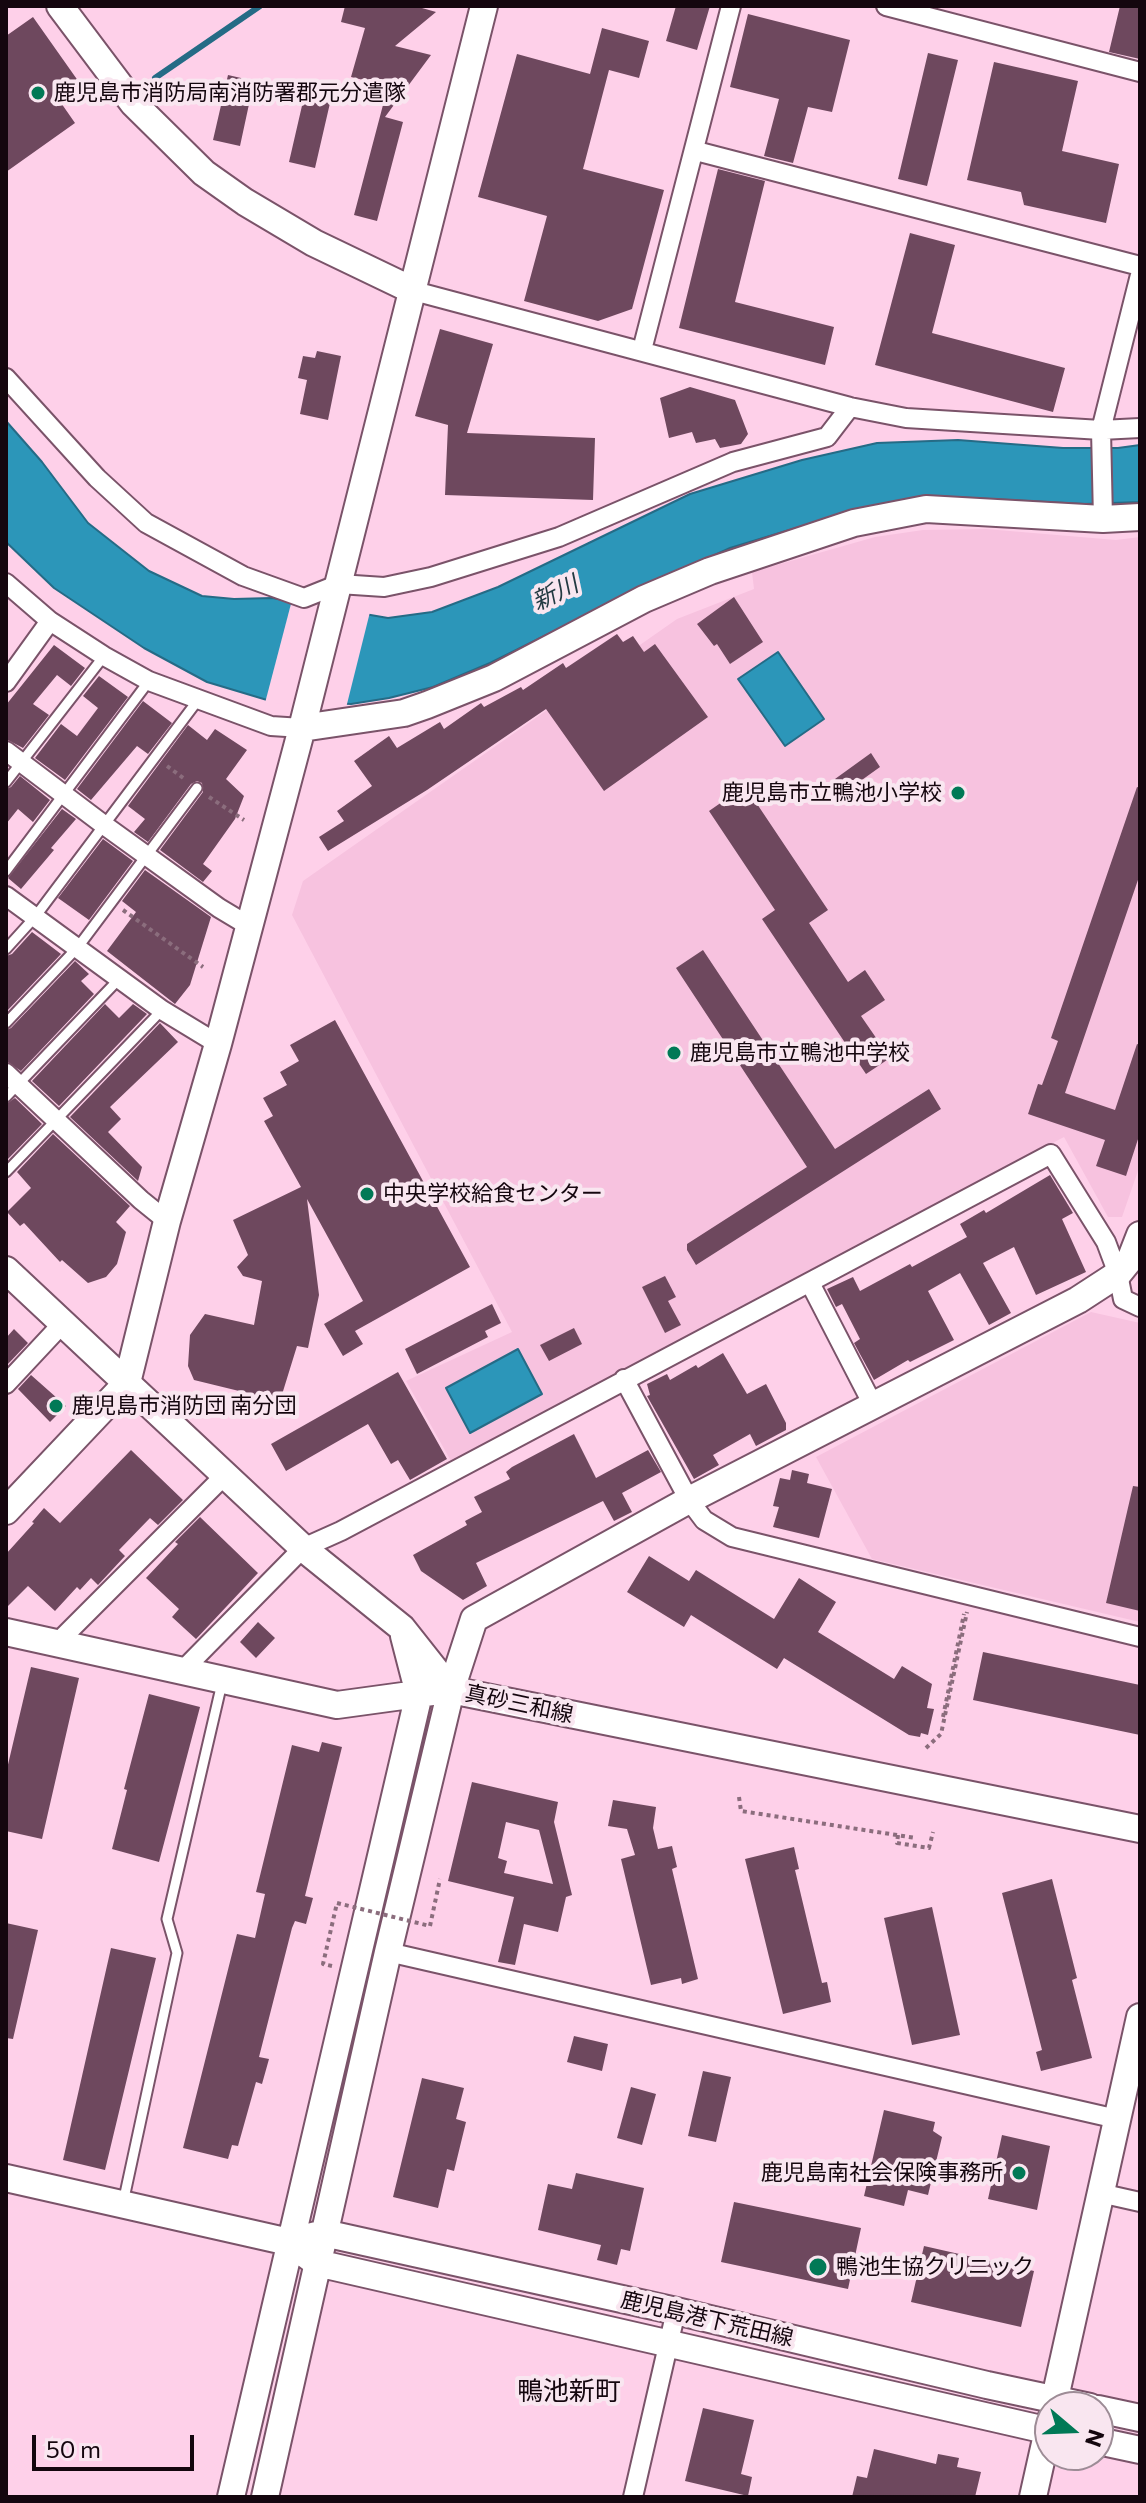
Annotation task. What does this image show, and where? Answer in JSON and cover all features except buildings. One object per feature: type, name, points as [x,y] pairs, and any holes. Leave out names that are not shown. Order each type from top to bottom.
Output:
[{"type":"street","points":[[60,6],[133,103],[204,173],[245,202],[314,243],[414,291],[850,407],[906,418],[1101,436],[1140,428]]},
{"type":"street","points":[[6,1511],[127,1383],[167,1221],[218,1044],[304,720],[484,6]]},
{"type":"street","points":[[642,350],[696,151],[731,6]]},
{"type":"street","points":[[886,6],[1140,72]]},
{"type":"street","points":[[696,151],[1140,266]]},
{"type":"street","points":[[1103,514],[1101,436],[1140,275]]},
{"type":"street","points":[[6,378],[97,478],[146,523],[243,576],[304,598],[339,584],[384,587],[431,577],[559,537],[733,462],[827,437],[850,407]]},
{"type":"street","points":[[6,583],[50,621],[149,681],[271,726],[304,720],[404,713],[427,705],[494,678],[670,587],[854,523],[926,509],[1140,517]]},
{"type":"street","points":[[6,682],[50,621]]},
{"type":"street","points":[[13,756],[146,856],[249,926]]},
{"type":"street","points":[[6,896],[162,1010],[218,1044]]},
{"type":"street","points":[[10,1085],[56,1119],[167,1221]]},
{"type":"street","points":[[182,1671],[303,1548],[341,1531],[1051,1154],[1106,1242],[1123,1299],[1140,1307]]},
{"type":"street","points":[[265,2497],[388,1952],[451,1690],[474,1619],[689,1500],[1078,1300],[1118,1274],[1131,1258],[1140,1235]]},
{"type":"street","name":"真砂三和線","points":[[7,1273],[303,1548],[402,1628],[451,1690],[1140,1829]]},
{"type":"street","points":[[810,1283],[873,1405]]},
{"type":"street","points":[[6,1384],[63,1323]]},
{"type":"street","points":[[624,1379],[689,1500],[704,1520],[732,1537],[1140,1637]]},
{"type":"street","points":[[57,1643],[225,1475]]},
{"type":"street","points":[[231,2497],[419,1694],[402,1628]]},
{"type":"street","points":[[6,1632],[337,1705],[451,1690]]},
{"type":"street","points":[[388,1952],[1117,2119]]},
{"type":"street","points":[[1057,2391],[1140,2017]]},
{"type":"street","points":[[6,2178],[289,2242],[317,2263]]},
{"type":"street","points":[[1100,2193],[1140,2202]]},
{"type":"street","name":"鹿児島港下荒田線","points":[[289,2242],[324,2233],[676,2311],[1034,2413]]},
{"type":"street","name":"鹿児島港下荒田線","points":[[317,2263],[669,2343],[1034,2415]]},
{"type":"street","points":[[633,2497],[676,2311]]},
{"type":"street","points":[[1114,2412],[1140,2418]]},
{"type":"street","points":[[1114,2444],[1140,2450]]},
{"type":"street","points":[[1033,2497],[1039,2471]]},
{"type":"lane","points":[[6,782],[13,756],[104,656]]},
{"type":"lane","points":[[6,871],[149,681]]},
{"type":"lane","points":[[6,949],[35,917],[198,700]]},
{"type":"lane","points":[[6,1023],[78,947],[197,788]]},
{"type":"lane","points":[[10,1085],[120,978]]},
{"type":"lane","points":[[6,1172],[162,1010]]},
{"type":"lane","points":[[123,2205],[177,1953],[167,1919],[222,1680]]},
{"type":"path","points":[[112,902],[203,967]]},
{"type":"path","points":[[926,1748],[941,1734],[967,1608]]},
{"type":"path","points":[[739,1797],[741,1811],[916,1838]]},
{"type":"path","points":[[898,1835],[897,1843],[929,1848],[933,1832]]},
{"type":"path","points":[[332,1966],[323,1964],[337,1903],[430,1926],[440,1879]]},
{"type":"shaded area","name":"鹿児島市立鴨池中学校","points":[[986,529],[1116,540],[1140,537],[1140,1165],[1122,1217],[1108,1217],[1064,1137],[451,1461],[406,1381],[512,1332],[292,915],[303,881],[677,619],[754,589],[752,572],[875,537],[923,530]]},
{"type":"shaded area","points":[[1091,1312],[1140,1323],[1140,1622],[872,1559],[816,1457]]},
{"type":"water","name":"新川","points":[[6,421],[88,523],[149,571],[202,596],[272,598],[388,618],[432,612],[498,587],[690,494],[802,460],[877,443],[958,440],[1063,448],[1140,445],[1140,502],[1084,504],[934,496],[839,515],[730,548],[490,663],[433,687],[351,704],[267,700],[207,682],[144,648],[54,588],[6,542]]},
{"type":"water","points":[[778,652],[824,719],[785,746],[738,679]]},
{"type":"water","points":[[518,1349],[542,1394],[470,1433],[446,1388]]},
{"type":"pier","points":[[292,600],[370,612],[346,708],[265,703]]},
{"type":"waterway","points":[[155,78],[260,6]]},
{"type":"place","name":"鹿児島市消防局南消防署郡元分遣隊","points":[[38,93]]},
{"type":"place","name":"鹿児島市立鴨池小学校","points":[[958,793]]},
{"type":"place","name":"鹿児島市立鴨池中学校","points":[[674,1053]]},
{"type":"place","name":"中央学校給食センター","points":[[367,1194]]},
{"type":"place","name":"鹿児島市消防団 南分団","points":[[56,1406]]},
{"type":"place","name":"鹿児島南社会保険事務所","points":[[1019,2173]]},
{"type":"place","name":"鴨池生協クリニック","points":[[818,2267]]},
{"type":"district","name":"鴨池新町","points":[[569,2391]]}]
